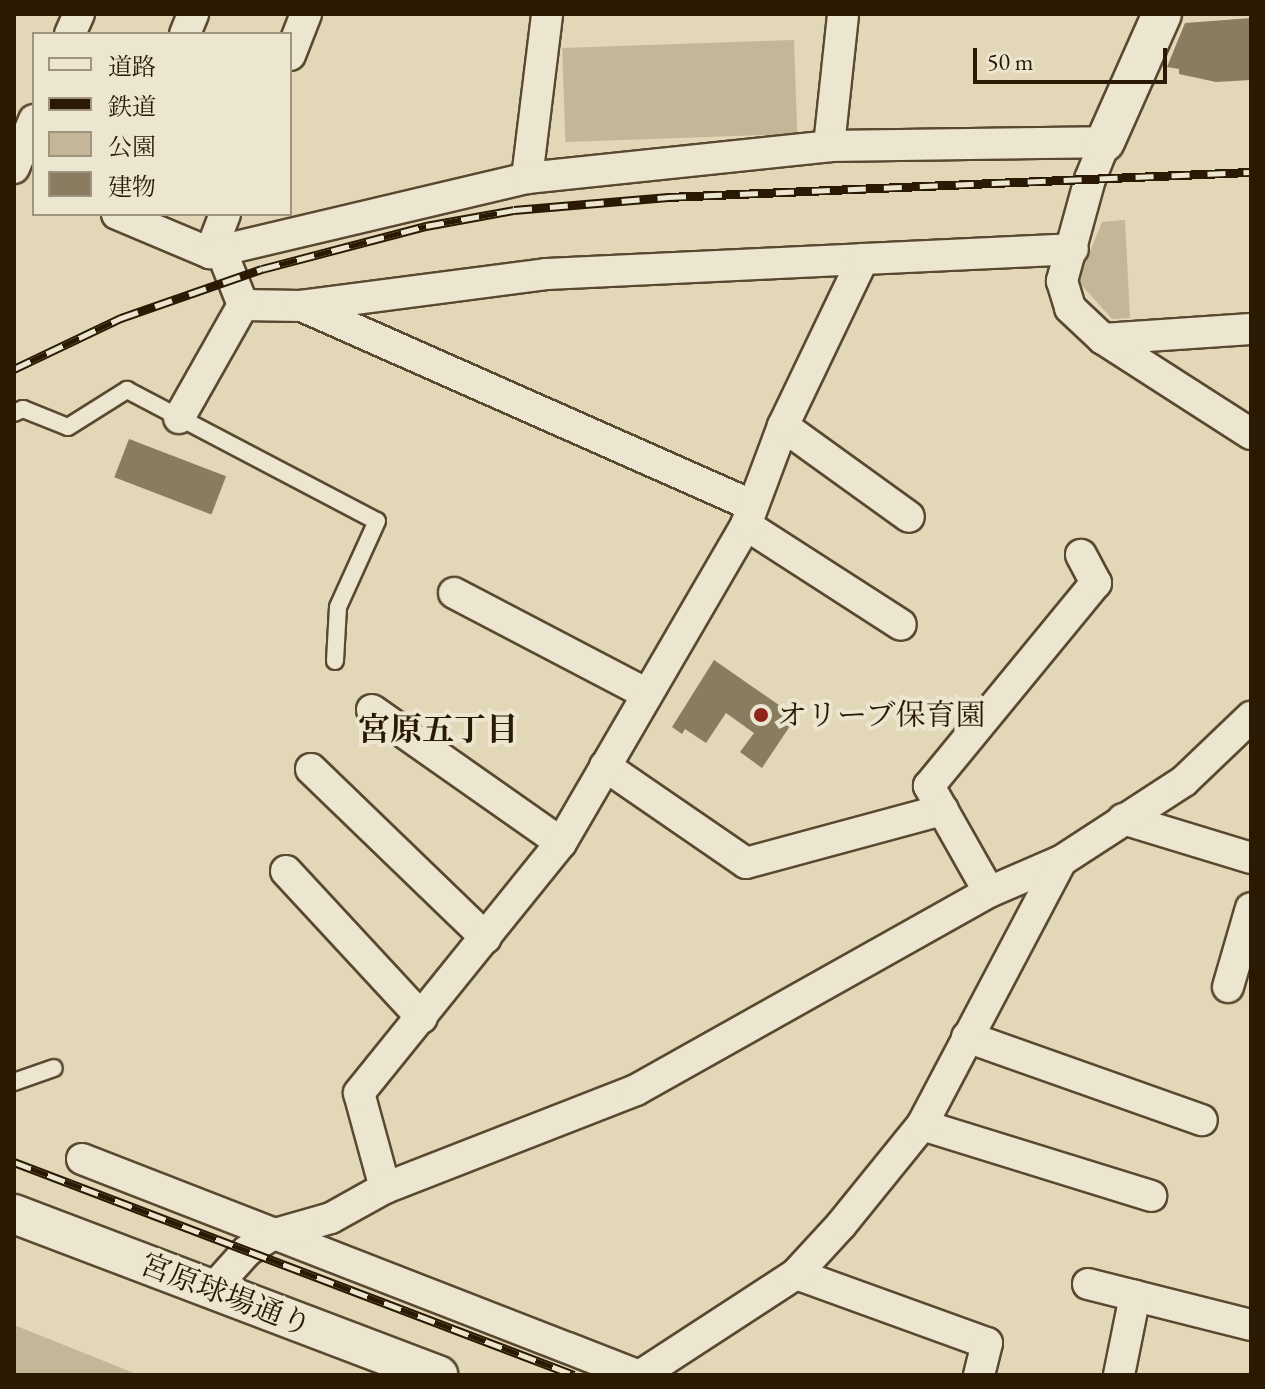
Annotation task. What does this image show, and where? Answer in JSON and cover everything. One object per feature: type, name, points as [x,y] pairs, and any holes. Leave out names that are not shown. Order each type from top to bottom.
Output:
[{"type":"street","points":[[292,50],[306,14],[314,14]]},
{"type":"street","points":[[527,178],[547,14]]},
{"type":"street","points":[[829,146],[843,14]]},
{"type":"street","points":[[1162,14],[1090,179],[1062,281],[1070,308],[1103,339],[1251,434]]},
{"type":"street","points":[[14,169],[32,125]]},
{"type":"street","points":[[122,216],[215,252],[527,178],[829,146],[1105,142]]},
{"type":"street","points":[[224,216],[215,252],[243,305]]},
{"type":"street","points":[[243,305],[301,306],[546,274],[1073,249]]},
{"type":"street","points":[[385,1188],[359,1093],[561,843],[750,516],[783,426],[863,259]]},
{"type":"street","points":[[179,418],[243,305]]},
{"type":"street","points":[[301,306],[750,516],[901,625]]},
{"type":"street","points":[[1103,339],[1251,329]]},
{"type":"street","points":[[783,426],[909,517]]},
{"type":"street","points":[[989,892],[929,786],[1096,583],[1081,555]]},
{"type":"street","points":[[454,593],[647,694]]},
{"type":"street","points":[[372,710],[561,843]]},
{"type":"street","points":[[212,1290],[247,1251],[272,1235],[331,1218],[385,1188],[636,1090],[989,892],[1061,861],[1184,781],[1251,717]]},
{"type":"street","points":[[605,766],[746,863],[943,810]]},
{"type":"street","points":[[311,769],[486,938]]},
{"type":"street","points":[[1123,819],[1251,858]]},
{"type":"street","points":[[82,1159],[639,1375],[796,1274],[841,1225],[922,1125],[1061,861]]},
{"type":"street","points":[[286,871],[422,1018]]},
{"type":"street","points":[[1228,987],[1251,908]]},
{"type":"street","points":[[967,1037],[1202,1120]]},
{"type":"street","points":[[922,1125],[1151,1196]]},
{"type":"street","name":"宮原球場通り","points":[[14,1214],[438,1375]]},
{"type":"street","points":[[796,1274],[987,1343],[979,1375]]},
{"type":"street","points":[[1088,1284],[1251,1325]]},
{"type":"street","points":[[1119,1375],[1135,1296]]},
{"type":"lane","points":[[14,413],[23,409],[68,427],[127,390],[377,521],[338,607],[335,661]]},
{"type":"lane","points":[[14,1082],[54,1068]]},
{"type":"green space","points":[[794,40],[797,134],[565,142],[562,48]]},
{"type":"green space","points":[[1125,220],[1130,318],[1112,319],[1078,281],[1102,222]]},
{"type":"green space","points":[[14,1325],[139,1375],[14,1375]]},
{"type":"building","points":[[1251,18],[1251,80],[1216,82],[1179,74],[1179,69],[1167,67],[1185,23]]},
{"type":"building","points":[[129,439],[226,476],[211,515],[114,477]]},
{"type":"building","name":"オリーブ保育園","points":[[714,660],[796,717],[762,768],[740,752],[754,733],[726,713],[706,743],[685,729],[682,734],[672,727]]},
{"type":"railway","points":[[14,369],[121,318],[262,269],[426,226],[514,210],[668,197],[1251,172]]},
{"type":"railway","points":[[14,1162],[574,1375]]},
{"type":"place","name":"オリーブ保育園","points":[[761,715]]},
{"type":"district","name":"宮原五丁目","points":[[438,729]]}]
